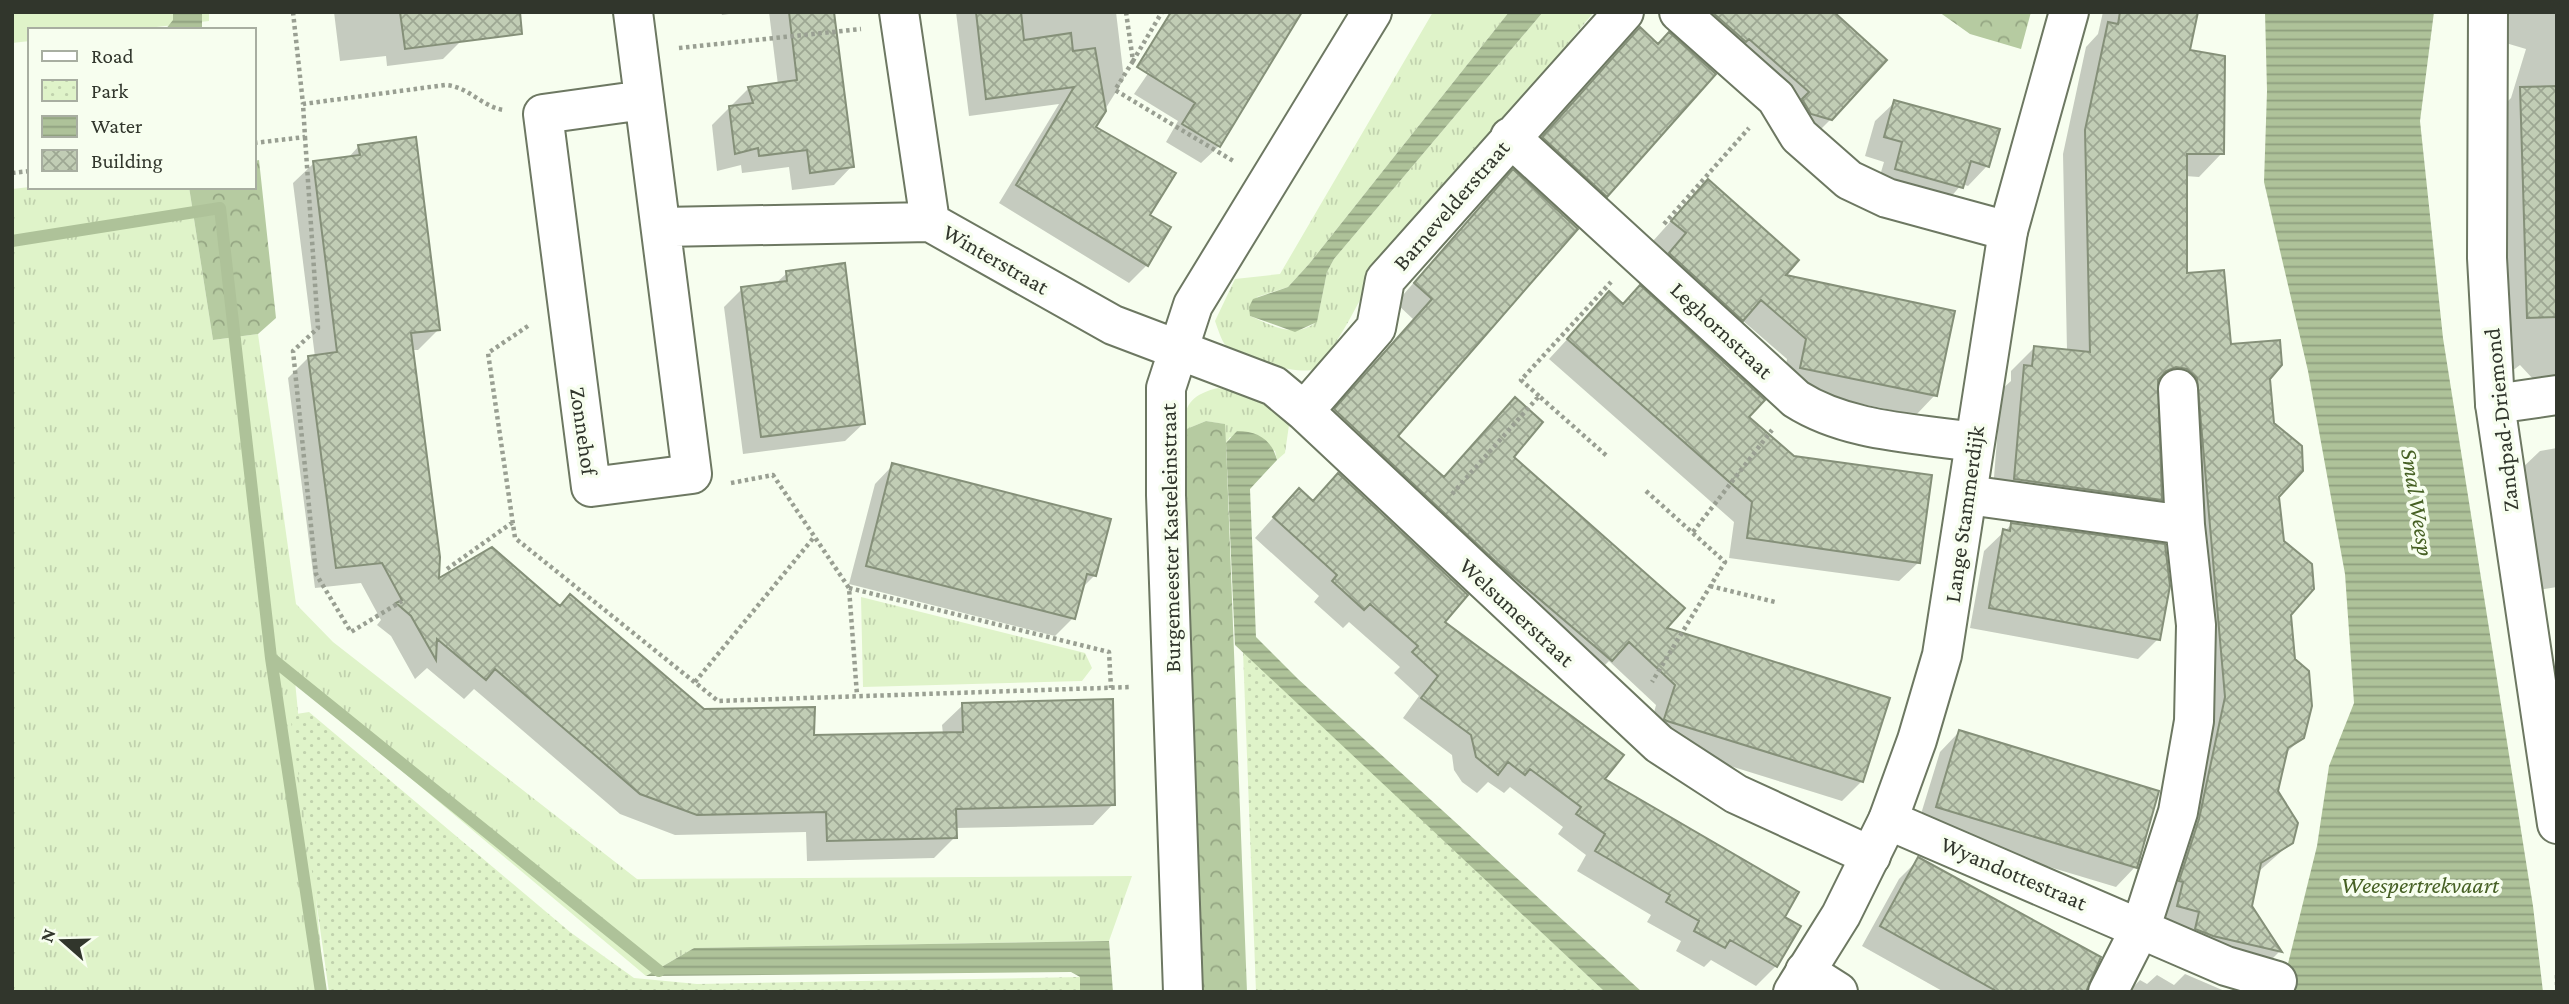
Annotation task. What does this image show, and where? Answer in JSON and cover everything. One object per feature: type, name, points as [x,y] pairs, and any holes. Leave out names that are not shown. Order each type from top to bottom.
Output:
[{"type":"street","points":[[633,12],[692,474]]},
{"type":"street","name":"Burgemeester Kasteleinstraat","points":[[1183,992],[1166,495],[1166,388],[1193,305],[1372,12]]},
{"type":"street","name":"Barnevelderstraat","points":[[1304,411],[1376,328],[1385,280],[1624,12]]},
{"type":"street","points":[[1679,12],[1776,98],[1799,136],[1849,180],[1887,198],[2008,231]]},
{"type":"street","name":"Lange Stammerdijk","points":[[1799,981],[1841,915],[1888,820],[1917,740],[1942,655],[2008,231],[2069,12]]},
{"type":"street","name":"Zandpad-Driemond","points":[[2488,12],[2487,258],[2495,404],[2557,824]]},
{"type":"street","name":"Winterstraat","points":[[900,19],[930,222],[1113,325],[1179,348]]},
{"type":"street","points":[[543,114],[644,100]]},
{"type":"street","name":"Zonnehof","points":[[543,114],[591,487],[692,474]]},
{"type":"street","name":"Leghornstraat","points":[[1510,137],[1797,399],[1822,415],[1852,423],[1974,442]]},
{"type":"street","points":[[662,228],[930,222]]},
{"type":"street","name":"Welsumerstraat","points":[[1179,348],[1274,386],[1304,411],[1659,744],[1736,794],[1871,856]]},
{"type":"street","points":[[2108,992],[2141,927],[2178,812],[2193,721],[2196,625],[2185,524],[2178,389]]},
{"type":"street","points":[[2495,404],[2557,395]]},
{"type":"street","points":[[1968,495],[2185,524]]},
{"type":"street","name":"Wyandottestraat","points":[[1888,820],[2226,966],[2277,981]]},
{"type":"street","points":[[1799,981],[1838,992]]},
{"type":"path","points":[[293,12],[303,104],[318,328],[293,351],[316,574],[351,632],[402,601]]},
{"type":"path","points":[[1126,12],[1133,61]]},
{"type":"path","points":[[1162,12],[1115,90],[1268,181]]},
{"type":"path","points":[[638,53],[900,19]]},
{"type":"path","points":[[303,104],[445,85],[459,86],[495,109],[543,114]]},
{"type":"path","points":[[256,143],[305,137]]},
{"type":"path","points":[[567,300],[488,353],[515,538],[718,701],[1174,686]]},
{"type":"path","points":[[1425,525],[1539,396],[1608,457]]},
{"type":"path","points":[[1693,532],[1797,399]]},
{"type":"path","points":[[692,474],[715,486],[774,475],[849,588],[857,695]]},
{"type":"path","points":[[1629,718],[1725,562],[1646,491]]},
{"type":"path","points":[[447,569],[513,522]]},
{"type":"path","points":[[695,682],[815,536]]},
{"type":"path","points":[[1710,586],[1776,602]]},
{"type":"path","points":[[849,588],[1109,652],[1111,688]]},
{"type":"path","points":[[2557,975],[2557,985]]},
{"type":"green space","points":[[12,12],[209,12],[209,21],[148,28],[28,28],[28,41],[12,43]]},
{"type":"green space","points":[[1433,12],[1509,12],[1309,264],[1288,287],[1257,297],[1250,316],[1275,327],[1293,330],[1309,327],[1317,321],[1327,272],[1334,259],[1543,12],[1594,12],[1370,281],[1345,328],[1321,363],[1307,371],[1296,370],[1232,351],[1223,341],[1215,321],[1235,279],[1280,274]]},
{"type":"green space","points":[[1939,12],[2031,12],[2021,49],[1970,34]]},
{"type":"green space","points":[[259,160],[276,318],[258,334],[213,340],[189,189],[256,189],[256,161]]},
{"type":"green space","points":[[12,189],[189,189],[213,340],[258,334],[296,604],[333,642],[637,879],[1132,876],[1109,941],[694,948],[646,976],[295,681],[325,992],[12,992]]},
{"type":"green space","points":[[1218,388],[1257,397],[1290,418],[1285,453],[1277,460],[1275,451],[1230,437],[1226,443],[1224,424],[1206,421],[1184,430],[1185,413],[1191,402],[1202,393]]},
{"type":"green space","points":[[1206,421],[1225,424],[1247,992],[1199,992],[1184,430]]},
{"type":"green space","points":[[861,597],[1085,653],[1092,668],[1082,681],[863,687]]},
{"type":"green space","points":[[1243,651],[1605,992],[1256,992]]},
{"type":"green space","points":[[309,712],[570,932],[634,978],[697,984],[1080,977],[1080,992],[329,992],[290,715]]},
{"type":"water","points":[[173,12],[202,12],[202,28],[167,28],[173,20]]},
{"type":"water","points":[[1509,12],[1543,12],[1334,259],[1327,272],[1317,322],[1295,332],[1250,316],[1249,307],[1253,299],[1288,287],[1309,264]]},
{"type":"water","name":"Weespertrekvaart","points":[[2265,12],[2434,12],[2420,121],[2443,338],[2533,906],[2543,992],[2281,992],[2317,846],[2329,766],[2354,703],[2345,574],[2308,371],[2264,182],[2267,91]]},
{"type":"water","points":[[1237,431],[1263,438],[1272,447],[1277,460],[1250,489],[1256,637],[1298,679],[1642,992],[1605,992],[1235,645],[1226,443]]},
{"type":"water","points":[[1109,941],[1113,992],[1080,992],[1080,977],[1071,972],[646,976],[694,948]]},
{"type":"building","points":[[400,12],[520,12],[522,34],[405,49]]},
{"type":"building","points":[[789,12],[834,12],[854,167],[810,173],[807,150],[759,156],[758,148],[735,154],[729,106],[753,103],[748,87],[797,80]]},
{"type":"building","points":[[976,12],[1021,12],[1024,40],[1071,33],[1073,51],[1095,48],[1106,111],[1096,127],[1176,173],[1150,215],[1171,227],[1148,266],[1016,185],[1074,87],[986,99]]},
{"type":"building","points":[[1171,12],[1302,12],[1220,147],[1182,124],[1195,103],[1137,67]]},
{"type":"building","points":[[1712,12],[1834,12],[1887,60],[1832,120],[1811,114],[1802,99],[1809,92],[1749,39],[1746,42]]},
{"type":"building","points":[[2120,12],[2198,12],[2190,50],[2225,56],[2224,154],[2187,154],[2187,273],[2224,270],[2231,344],[2280,340],[2282,365],[2270,379],[2274,423],[2302,446],[2303,471],[2279,497],[2284,541],[2312,564],[2314,589],[2291,615],[2295,659],[2309,671],[2312,706],[2304,738],[2288,748],[2278,791],[2298,823],[2293,843],[2261,863],[2252,906],[2282,952],[2213,936],[2195,929],[2199,912],[2177,906],[2183,882],[2179,881],[2199,819],[2225,697],[2197,378],[2187,369],[2176,367],[2166,371],[2158,380],[2162,500],[2014,479],[2024,365],[2032,366],[2034,346],[2090,352],[2085,130],[2108,22],[2118,24]]},
{"type":"building","points":[[1640,27],[1658,44],[1669,32],[1716,74],[1607,197],[1542,137]]},
{"type":"building","points":[[2557,86],[2557,317],[2527,318],[2520,87]]},
{"type":"building","points":[[1894,100],[2000,129],[1989,167],[1971,161],[1963,188],[1895,169],[1902,142],[1884,137]]},
{"type":"building","points":[[416,137],[440,330],[411,333],[440,557],[439,578],[492,547],[560,606],[570,594],[704,709],[815,707],[814,735],[963,732],[962,703],[1113,699],[1115,805],[956,809],[957,838],[827,841],[826,812],[697,815],[640,794],[495,669],[486,680],[437,639],[436,660],[411,616],[396,603],[402,600],[382,563],[336,568],[308,356],[337,352],[313,161],[360,155],[358,145]]},
{"type":"building","points":[[1513,169],[1578,229],[1398,436],[1444,477],[1515,397],[1543,422],[1514,457],[1685,608],[1667,628],[1890,698],[1863,782],[1664,719],[1675,685],[1629,642],[1612,661],[1496,562],[1334,409],[1432,299],[1414,283]]},
{"type":"building","points":[[1708,179],[1799,260],[1786,275],[1955,311],[1937,396],[1800,368],[1806,339],[1761,300],[1743,321],[1669,253],[1686,233],[1671,221]]},
{"type":"building","points":[[845,263],[865,424],[761,437],[741,287],[787,281],[786,271]]},
{"type":"building","points":[[1640,285],[1765,400],[1749,417],[1794,456],[1932,475],[1920,563],[1747,538],[1752,502],[1567,339],[1609,291],[1623,304]]},
{"type":"building","points":[[892,463],[1111,519],[1096,576],[1087,574],[1075,619],[866,566]]},
{"type":"building","points":[[1338,473],[1468,595],[1445,622],[1624,755],[1605,779],[1799,892],[1785,917],[1801,926],[1777,967],[1730,940],[1725,948],[1694,931],[1699,921],[1666,902],[1670,895],[1595,851],[1605,834],[1576,814],[1581,807],[1530,769],[1525,775],[1508,762],[1498,775],[1476,757],[1471,735],[1421,698],[1438,676],[1412,652],[1418,646],[1370,604],[1364,610],[1332,581],[1337,575],[1273,517],[1299,488],[1313,501]]},
{"type":"building","points":[[2011,523],[2165,544],[2170,586],[2160,640],[1989,608],[2003,529],[2010,531]]},
{"type":"building","points":[[1959,730],[2159,791],[2137,868],[1936,807]]},
{"type":"building","points":[[1918,857],[2101,957],[2086,992],[1998,992],[1880,926]]},
{"type":"waterway","points":[[12,241],[220,208],[271,658],[321,992]]},
{"type":"waterway","points":[[271,658],[659,971]]},
{"type":"water label","name":"Smal Weesp","points":[[2418,502]]}]
